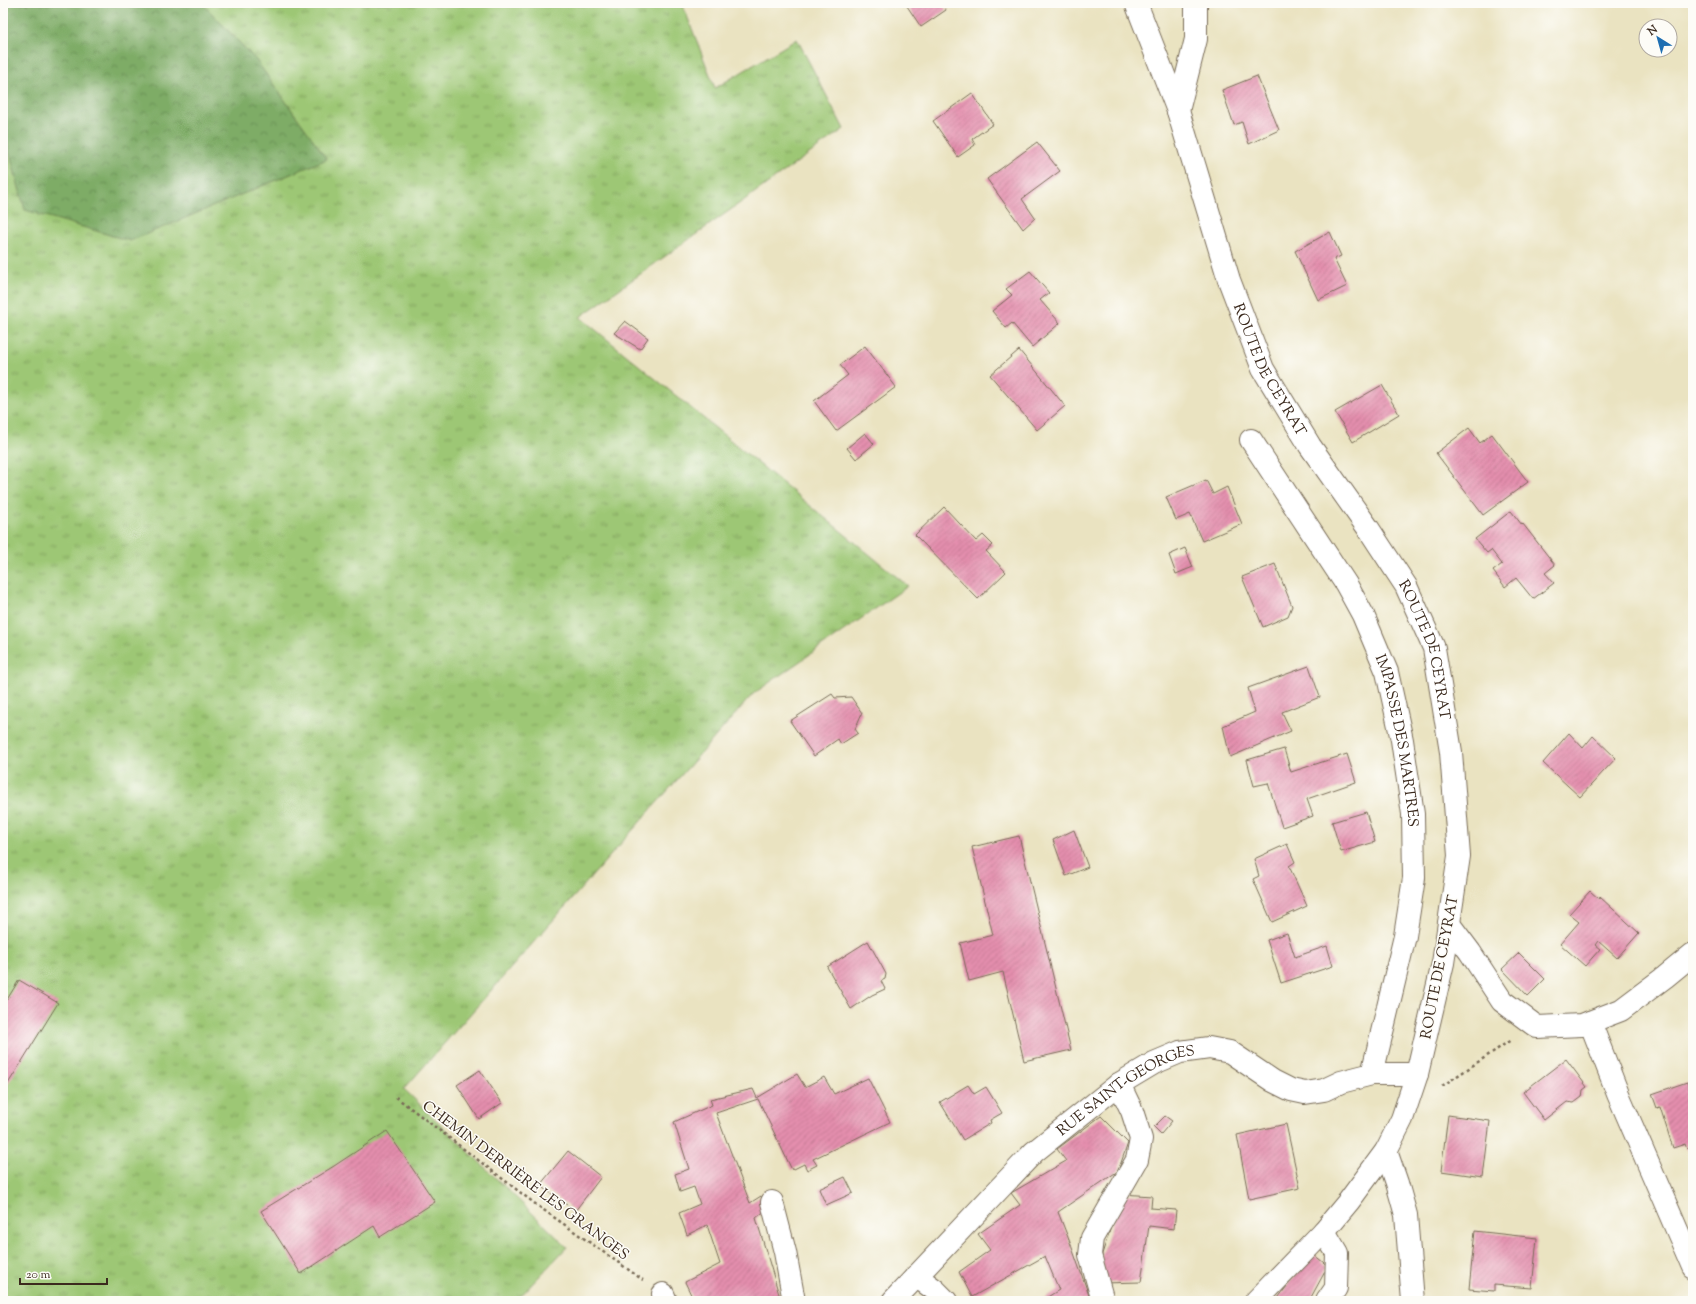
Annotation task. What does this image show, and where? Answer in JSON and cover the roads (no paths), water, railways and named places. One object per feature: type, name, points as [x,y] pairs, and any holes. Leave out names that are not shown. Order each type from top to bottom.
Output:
[{"type":"street","name":"ROUTE DE CEYRAT","points":[[1136,3],[1178,111],[1229,280],[1263,369],[1310,446],[1368,528],[1406,586],[1434,648],[1451,752],[1459,856],[1443,963],[1417,1074],[1402,1119],[1386,1151],[1349,1201],[1324,1230],[1256,1301]]},
{"type":"street","points":[[1178,111],[1196,39],[1196,3]]},
{"type":"street","name":"IMPASSE DES MARTRES","points":[[1251,440],[1346,584],[1363,615],[1387,672],[1402,740],[1413,814],[1414,878],[1406,936],[1372,1074]]},
{"type":"street","points":[[1449,924],[1470,952],[1502,1001],[1537,1027],[1582,1025],[1621,1010],[1693,954]]},
{"type":"street","points":[[1590,1022],[1618,1094],[1693,1267]]},
{"type":"street","name":"RUE SAINT-GEORGES","points":[[893,1301],[1034,1152],[1119,1084],[1154,1063],[1180,1052],[1209,1048],[1230,1052],[1273,1081],[1291,1090],[1305,1093],[1324,1090],[1341,1082],[1372,1074],[1417,1074]]},
{"type":"street","points":[[1103,1301],[1090,1255],[1092,1238],[1137,1160],[1141,1139],[1132,1111],[1119,1084]]},
{"type":"street","points":[[1386,1151],[1406,1215],[1413,1301]]},
{"type":"street","points":[[772,1202],[785,1252],[794,1301]]},
{"type":"street","points":[[1324,1230],[1337,1253],[1336,1288],[1327,1301]]},
{"type":"street","points":[[916,1276],[935,1290],[946,1301]]}]
